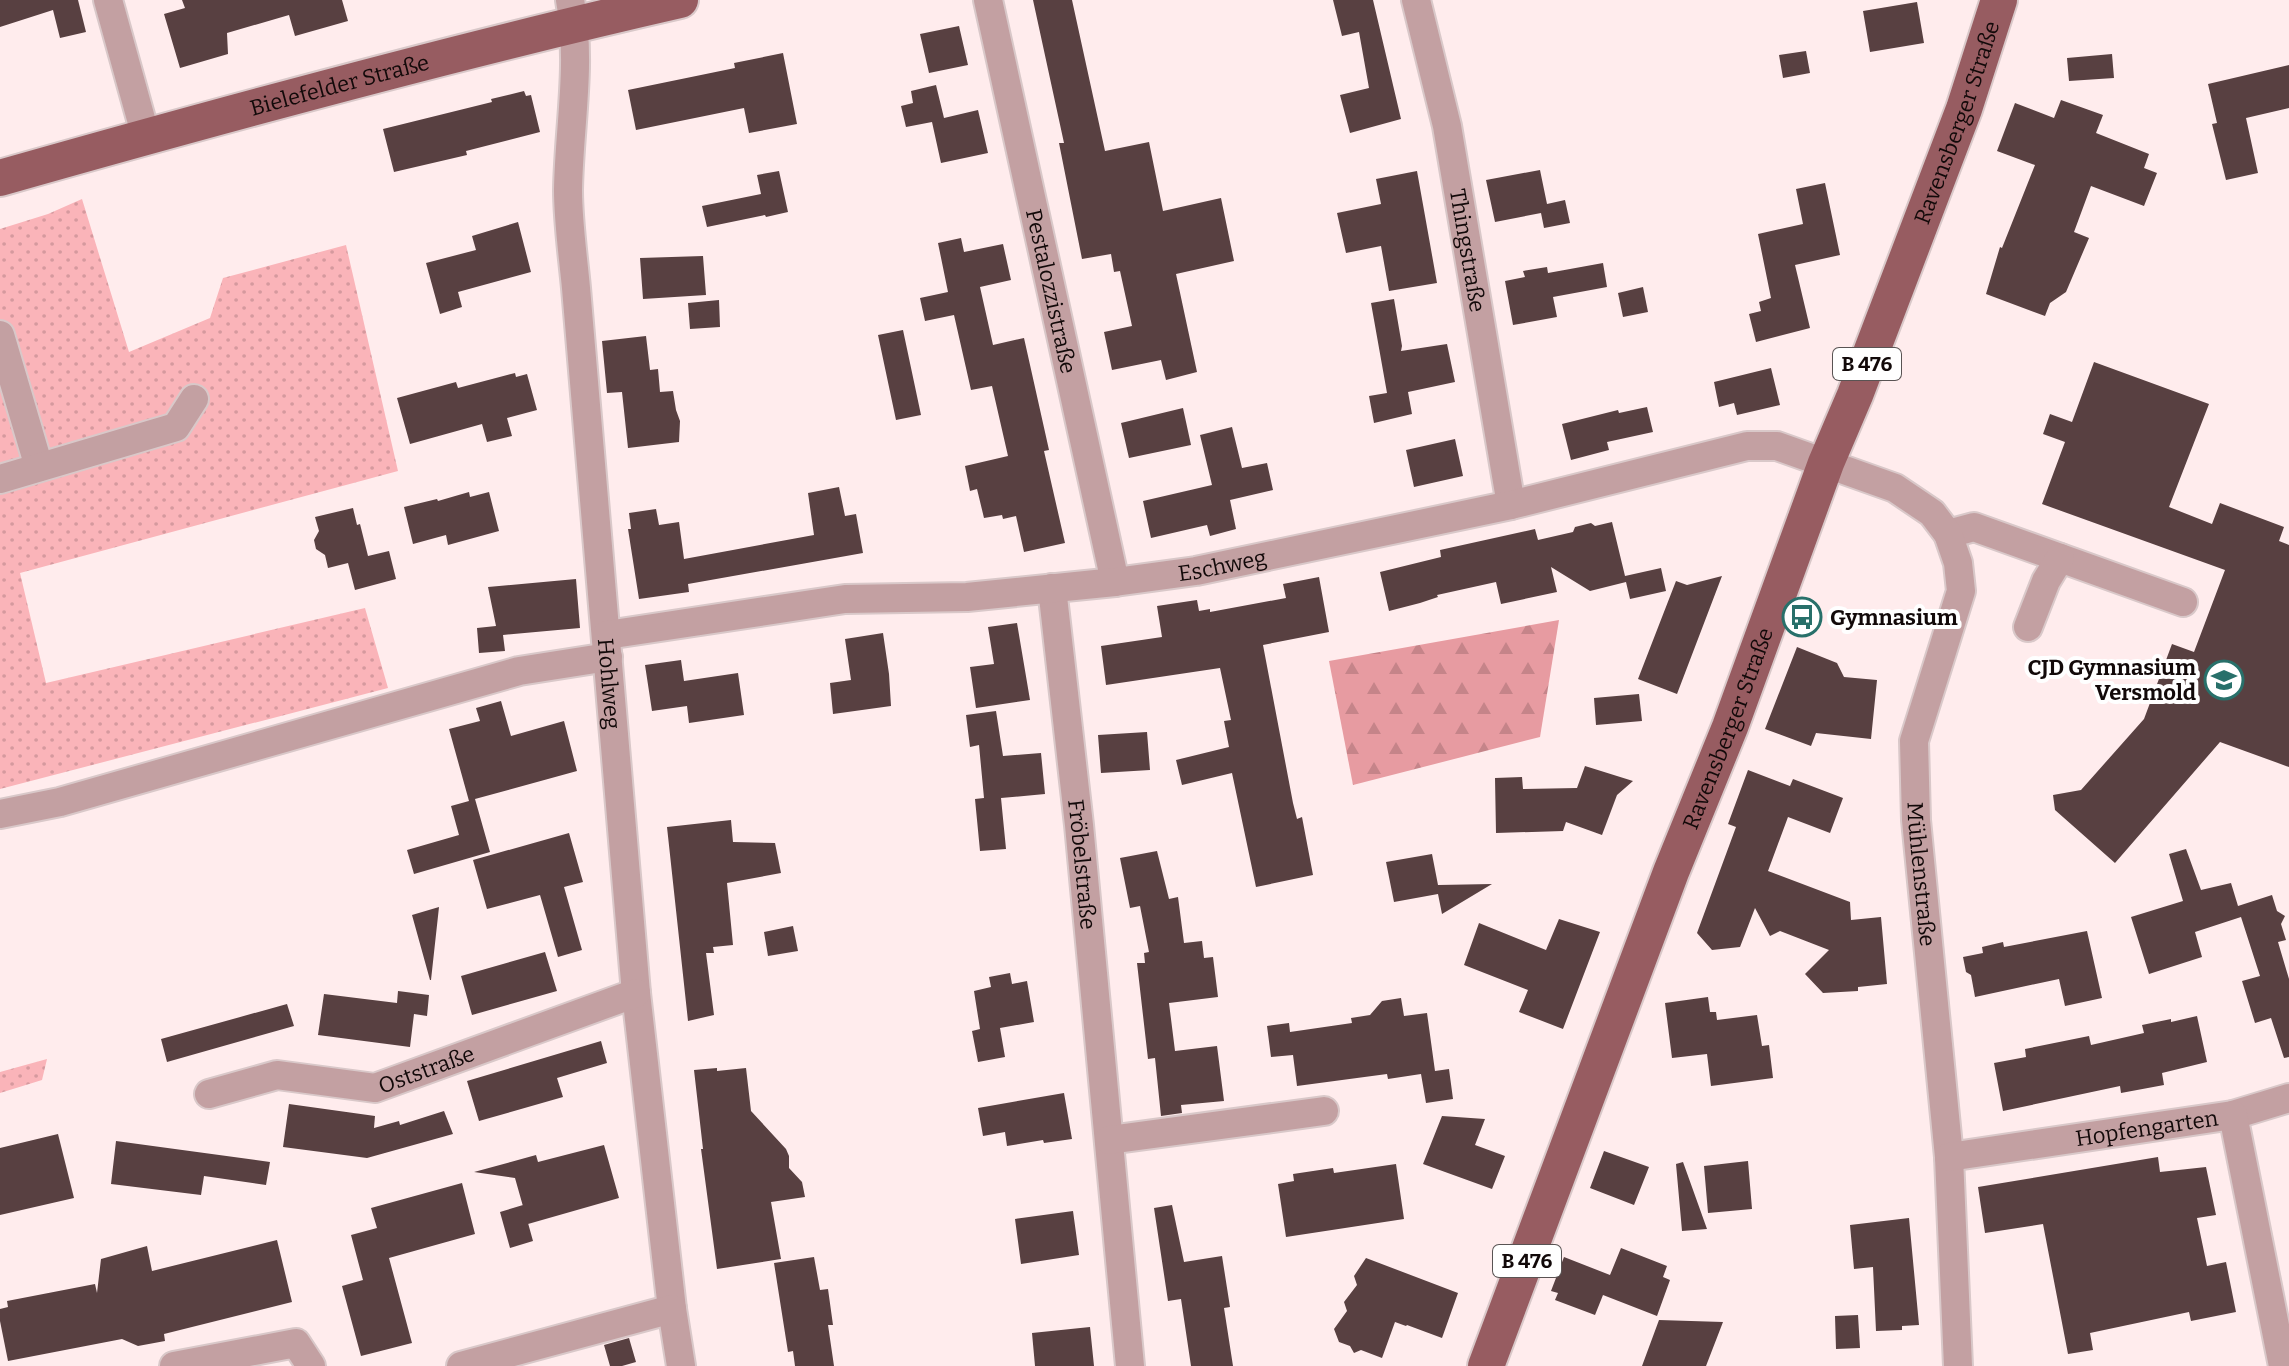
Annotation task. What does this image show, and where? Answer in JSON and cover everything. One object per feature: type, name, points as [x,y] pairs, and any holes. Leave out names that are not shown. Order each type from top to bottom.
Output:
[{"type":"main road","name":"Bielefelder Straße","points":[[0,178],[572,12],[680,0]]},
{"type":"main road","name":"Ravensberger Straße","points":[[1486,1366],[1671,872],[1730,727],[1826,463],[1964,109],[1999,0]]},
{"type":"street","points":[[108,0],[146,137]]},
{"type":"street","name":"Pestalozzistraße","points":[[988,0],[1115,582]]},
{"type":"street","name":"Thingstraße","points":[[1416,0],[1447,126],[1511,505]]},
{"type":"street","name":"Hohlweg","points":[[572,12],[576,78],[568,191],[636,993],[681,1366]]},
{"type":"street","points":[[0,335],[39,467]]},
{"type":"street","points":[[0,479],[176,427],[194,399]]},
{"type":"street","name":"Eschweg","points":[[0,814],[60,802],[608,646],[845,599],[967,597],[1196,571],[1511,505],[1747,446],[1777,446],[1826,463]]},
{"type":"street","name":"Mühlenstraße","points":[[1826,463],[1895,488],[1932,513],[1948,534],[1958,563],[1961,591],[1914,741],[1916,820],[1949,1157],[1958,1366]]},
{"type":"street","points":[[1948,534],[1974,527],[2183,602]]},
{"type":"street","points":[[2028,627],[2046,581],[2060,558]]},
{"type":"street","name":"Fröbelstraße","points":[[1052,588],[1073,764],[1130,1366]]},
{"type":"street","name":"Oststraße","points":[[209,1094],[277,1075],[375,1088],[636,993]]},
{"type":"street","points":[[2233,1115],[2289,1098]]},
{"type":"street","points":[[1109,1140],[1324,1111]]},
{"type":"street","name":"Hopfengarten","points":[[1949,1157],[2233,1115],[2283,1366]]},
{"type":"street","points":[[461,1366],[672,1309]]},
{"type":"street","points":[[174,1366],[296,1343],[311,1366]]},
{"type":"shaded area","points":[[82,199],[129,352],[210,318],[223,278],[346,245],[398,471],[20,573],[46,683],[365,608],[388,688],[0,789],[0,229],[48,214]]},
{"type":"shaded area","points":[[47,1059],[42,1080],[0,1093],[0,1072]]},
{"type":"green space","points":[[1559,620],[1540,737],[1353,785],[1329,661]]},
{"type":"building","points":[[0,0],[78,0],[86,32],[60,38],[53,10],[0,27]]},
{"type":"building","points":[[182,0],[342,0],[348,21],[295,36],[289,15],[227,33],[228,54],[180,68],[164,14],[185,8]]},
{"type":"building","points":[[1033,0],[1072,0],[1105,151],[1149,142],[1163,211],[1221,198],[1234,261],[1176,274],[1197,372],[1166,380],[1161,360],[1112,370],[1104,332],[1132,326],[1120,271],[1114,272],[1111,254],[1082,259],[1059,143],[1064,143]]},
{"type":"building","points":[[1333,0],[1373,0],[1401,119],[1350,133],[1340,95],[1369,88],[1359,32],[1342,36]]},
{"type":"building","points":[[1917,2],[1924,43],[1870,52],[1863,11]]},
{"type":"building","points":[[959,26],[968,65],[929,73],[920,34]]},
{"type":"building","points":[[1806,51],[1810,73],[1783,78],[1779,55]]},
{"type":"building","points":[[783,53],[797,124],[749,133],[744,108],[636,130],[628,90],[735,68],[734,63]]},
{"type":"building","points":[[2112,54],[2114,78],[2069,81],[2067,58]]},
{"type":"building","points":[[2289,65],[2289,108],[2246,118],[2258,173],[2226,180],[2212,124],[2217,123],[2208,84]]},
{"type":"building","points":[[936,85],[944,118],[978,110],[988,153],[941,163],[932,122],[906,127],[901,106],[913,103],[911,91]]},
{"type":"building","points":[[524,91],[526,96],[531,95],[540,132],[466,151],[467,155],[394,172],[383,129]]},
{"type":"building","points":[[2061,100],[2103,115],[2096,133],[2149,154],[2144,168],[2157,173],[2144,206],[2091,186],[2074,232],[2089,238],[2066,292],[2050,303],[2045,316],[1986,294],[2000,247],[2035,165],[1997,151],[2015,103],[2054,118]]},
{"type":"building","points":[[1540,170],[1547,204],[1565,200],[1570,223],[1544,228],[1541,213],[1495,222],[1486,180]]},
{"type":"building","points":[[779,171],[788,212],[707,227],[702,206],[761,194],[757,175]]},
{"type":"building","points":[[1417,171],[1437,283],[1389,291],[1381,246],[1346,253],[1337,213],[1381,204],[1376,179]]},
{"type":"building","points":[[1825,183],[1840,255],[1795,265],[1810,328],[1756,342],[1749,314],[1761,311],[1759,302],[1771,298],[1758,234],[1803,224],[1796,189]]},
{"type":"building","points":[[518,222],[531,272],[458,292],[462,307],[440,314],[426,263],[476,250],[472,236]]},
{"type":"building","points":[[961,238],[964,252],[1003,244],[1011,280],[980,287],[993,345],[1024,338],[1049,450],[1044,451],[1065,543],[1024,552],[1016,516],[984,518],[977,489],[970,491],[965,466],[1008,456],[992,386],[971,390],[954,315],[925,321],[920,298],[948,292],[938,243]]},
{"type":"building","points":[[703,256],[706,295],[643,299],[640,258]]},
{"type":"building","points":[[1603,263],[1607,287],[1553,297],[1557,317],[1513,325],[1505,281],[1525,277],[1523,271],[1547,267],[1548,273]]},
{"type":"building","points":[[1643,287],[1648,312],[1623,317],[1618,293]]},
{"type":"building","points":[[1394,299],[1401,351],[1447,344],[1455,382],[1408,392],[1412,414],[1374,423],[1369,396],[1387,393],[1371,303]]},
{"type":"building","points":[[719,300],[720,327],[690,329],[688,303]]},
{"type":"building","points":[[903,330],[921,415],[896,420],[878,335]]},
{"type":"building","points":[[646,336],[650,370],[658,369],[660,392],[673,391],[680,421],[679,442],[628,448],[622,392],[607,393],[602,341]]},
{"type":"building","name":"CJD Gymnasium Versmold","points":[[2094,362],[2209,404],[2169,507],[2212,524],[2220,503],[2284,527],[2279,541],[2289,545],[2289,767],[2220,742],[2115,863],[2055,810],[2053,795],[2081,790],[2144,719],[2172,644],[2194,652],[2225,570],[2042,504],[2065,442],[2043,434],[2050,414],[2072,422]]},
{"type":"building","points":[[1771,368],[1780,405],[1737,415],[1734,403],[1719,407],[1714,382]]},
{"type":"building","points":[[515,373],[516,377],[527,374],[537,410],[507,418],[512,436],[487,442],[482,424],[410,444],[397,398],[456,382],[458,388]]},
{"type":"building","points":[[1647,407],[1653,432],[1607,442],[1609,450],[1571,460],[1562,424],[1618,410],[1619,413]]},
{"type":"building","points":[[1183,408],[1191,445],[1129,458],[1121,423]]},
{"type":"building","points":[[1232,427],[1242,468],[1267,463],[1273,490],[1230,500],[1236,529],[1210,536],[1207,525],[1151,538],[1143,501],[1212,485],[1200,435]]},
{"type":"building","points":[[1455,439],[1463,476],[1414,487],[1406,450]]},
{"type":"building","points":[[839,487],[845,516],[856,514],[863,553],[688,584],[689,592],[639,599],[628,529],[631,529],[629,513],[656,509],[659,525],[679,522],[684,559],[814,535],[808,493]]},
{"type":"building","points":[[469,492],[470,497],[489,492],[499,531],[448,545],[446,535],[413,544],[404,507]]},
{"type":"building","points":[[353,508],[368,556],[389,551],[396,579],[355,590],[348,563],[328,568],[325,555],[316,549],[314,540],[319,531],[315,517]]},
{"type":"building","points":[[1612,522],[1625,576],[1661,568],[1666,591],[1630,599],[1626,582],[1590,591],[1551,567],[1557,592],[1501,604],[1496,582],[1437,595],[1389,611],[1380,572],[1441,557],[1440,550],[1535,529],[1538,540],[1573,532],[1575,527],[1591,523],[1595,526]]},
{"type":"building","points":[[1722,576],[1677,694],[1638,679],[1676,581],[1687,585]]},
{"type":"building","points":[[1319,577],[1329,632],[1263,645],[1293,803],[1297,819],[1302,817],[1313,875],[1256,887],[1232,773],[1182,785],[1176,760],[1229,747],[1224,721],[1231,720],[1220,668],[1106,685],[1101,646],[1162,637],[1157,606],[1197,600],[1199,611],[1210,609],[1210,612],[1286,598],[1283,584]]},
{"type":"building","points":[[576,579],[580,628],[503,635],[505,651],[479,653],[477,628],[496,626],[488,587]]},
{"type":"building","points":[[1017,623],[1030,700],[976,708],[970,667],[994,664],[988,627]]},
{"type":"building","points":[[883,633],[891,706],[833,714],[830,683],[851,680],[845,639]]},
{"type":"building","points":[[1797,647],[1837,663],[1844,677],[1877,680],[1871,739],[1816,733],[1811,746],[1765,729]]},
{"type":"building","points":[[681,660],[684,681],[738,673],[744,715],[689,723],[687,706],[652,711],[645,665]]},
{"type":"building","points":[[1639,694],[1642,721],[1596,725],[1594,698]]},
{"type":"building","points":[[501,701],[511,736],[564,721],[577,771],[475,799],[490,852],[414,874],[407,850],[459,835],[451,806],[469,801],[449,729],[480,721],[476,708]]},
{"type":"building","points":[[996,711],[1003,756],[1041,753],[1045,794],[1001,798],[1006,849],[980,851],[975,799],[984,798],[979,745],[970,747],[966,715]]},
{"type":"building","points":[[1147,732],[1150,770],[1101,773],[1098,735]]},
{"type":"building","points":[[1585,766],[1633,781],[1617,795],[1602,835],[1566,822],[1563,831],[1496,833],[1495,778],[1522,777],[1523,789],[1577,788]]},
{"type":"building","points":[[1748,770],[1790,786],[1793,779],[1843,798],[1830,833],[1788,817],[1768,871],[1850,902],[1851,920],[1881,917],[1887,984],[1858,987],[1858,991],[1823,993],[1805,974],[1829,950],[1780,931],[1770,936],[1755,908],[1740,947],[1712,950],[1697,933],[1736,827],[1728,824]]},
{"type":"building","points":[[731,820],[733,842],[775,843],[781,873],[727,883],[733,945],[713,947],[714,953],[706,953],[714,1015],[688,1021],[667,827]]},
{"type":"building","points":[[569,833],[583,882],[564,887],[582,950],[558,957],[540,895],[487,909],[473,860]]},
{"type":"building","points":[[2186,849],[2201,890],[2231,883],[2238,906],[2272,895],[2277,911],[2285,916],[2281,924],[2286,940],[2278,942],[2289,979],[2289,1057],[2284,1058],[2271,1018],[2255,1023],[2242,981],[2260,976],[2241,917],[2195,932],[2202,957],[2149,974],[2131,917],[2183,901],[2169,854]]},
{"type":"building","points":[[1157,851],[1169,899],[1178,897],[1184,943],[1202,941],[1204,958],[1213,957],[1218,997],[1169,1003],[1175,1051],[1217,1046],[1224,1101],[1181,1105],[1182,1113],[1161,1116],[1155,1058],[1148,1059],[1137,963],[1145,963],[1144,953],[1149,952],[1140,906],[1130,908],[1120,858]]},
{"type":"building","points":[[1432,854],[1438,885],[1492,884],[1442,914],[1438,894],[1394,902],[1386,862]]},
{"type":"building","points":[[439,907],[431,980],[430,980],[412,915]]},
{"type":"building","points":[[1559,919],[1600,932],[1563,1029],[1519,1012],[1528,990],[1464,965],[1479,923],[1546,950]]},
{"type":"building","points":[[793,926],[798,951],[768,956],[764,932]]},
{"type":"building","points":[[2087,931],[2102,998],[2065,1006],[2059,979],[1975,997],[1971,975],[1966,972],[1963,957],[1983,953],[1982,947],[2003,942],[2004,947]]},
{"type":"building","points":[[545,952],[557,991],[472,1015],[461,976]]},
{"type":"building","points":[[1010,973],[1012,984],[1027,981],[1034,1022],[1000,1028],[1005,1057],[978,1062],[972,1031],[980,1029],[974,991],[991,987],[989,977]]},
{"type":"building","points":[[398,991],[429,995],[427,1016],[414,1014],[410,1047],[318,1035],[324,994],[397,1003]]},
{"type":"building","points":[[1708,997],[1710,1012],[1716,1012],[1717,1020],[1757,1015],[1762,1046],[1769,1045],[1773,1078],[1711,1086],[1707,1054],[1672,1058],[1665,1003]]},
{"type":"building","points":[[1401,998],[1404,1016],[1427,1013],[1435,1071],[1449,1069],[1453,1099],[1426,1103],[1421,1074],[1388,1079],[1387,1074],[1297,1086],[1293,1055],[1271,1057],[1267,1026],[1289,1023],[1290,1032],[1352,1023],[1351,1018],[1370,1015],[1382,1001]]},
{"type":"building","points":[[287,1004],[294,1026],[167,1062],[161,1039]]},
{"type":"building","points":[[2197,1016],[2207,1062],[2162,1073],[2164,1085],[2121,1093],[2120,1086],[2003,1111],[1994,1063],[2026,1057],[2025,1049],[2089,1036],[2091,1045],[2144,1033],[2142,1025]]},
{"type":"building","points":[[601,1041],[607,1063],[557,1078],[563,1097],[479,1121],[467,1081]]},
{"type":"building","points":[[717,1068],[717,1071],[746,1068],[751,1111],[786,1149],[789,1168],[802,1182],[805,1197],[771,1202],[781,1259],[717,1269],[694,1070]]},
{"type":"building","points":[[1064,1093],[1072,1139],[1007,1146],[1005,1132],[983,1136],[978,1108]]},
{"type":"building","points":[[289,1104],[375,1116],[374,1128],[399,1121],[400,1125],[444,1111],[453,1134],[367,1158],[283,1147]]},
{"type":"building","points":[[1442,1116],[1485,1119],[1475,1145],[1505,1156],[1492,1189],[1423,1164]]},
{"type":"building","points":[[58,1134],[74,1198],[0,1215],[0,1148]]},
{"type":"building","points":[[116,1141],[270,1162],[266,1185],[204,1176],[201,1195],[111,1184]]},
{"type":"building","points":[[604,1145],[619,1198],[528,1224],[515,1178],[474,1172],[536,1155],[538,1162]]},
{"type":"building","points":[[1604,1151],[1649,1167],[1634,1205],[1590,1188]]},
{"type":"building","points":[[2158,1157],[2160,1172],[2206,1167],[2216,1215],[2197,1218],[2207,1266],[2226,1262],[2236,1312],[2191,1321],[2189,1312],[2090,1333],[2093,1350],[2068,1354],[2043,1224],[1985,1233],[1978,1187]]},
{"type":"building","points":[[1748,1161],[1752,1209],[1708,1213],[1704,1166]]},
{"type":"building","points":[[1683,1162],[1707,1229],[1682,1231],[1676,1164]]},
{"type":"building","points":[[1396,1164],[1404,1219],[1286,1237],[1278,1184],[1294,1181],[1293,1174],[1333,1168],[1334,1173]]},
{"type":"building","points":[[462,1183],[475,1234],[389,1258],[412,1343],[361,1356],[342,1286],[363,1280],[351,1235],[377,1228],[371,1208]]},
{"type":"building","points":[[523,1205],[533,1241],[510,1248],[500,1212]]},
{"type":"building","points":[[1172,1205],[1184,1262],[1222,1256],[1230,1307],[1224,1308],[1233,1366],[1191,1366],[1181,1299],[1168,1301],[1154,1208]]},
{"type":"building","points":[[1073,1211],[1079,1255],[1021,1264],[1015,1219]]},
{"type":"building","points":[[1909,1218],[1919,1325],[1902,1326],[1902,1330],[1876,1331],[1873,1267],[1854,1269],[1850,1225]]},
{"type":"building","points":[[277,1240],[292,1302],[164,1334],[165,1341],[138,1346],[122,1339],[8,1361],[0,1321],[0,1309],[8,1307],[7,1301],[95,1284],[97,1293],[101,1259],[147,1246],[152,1271]]},
{"type":"building","points":[[1621,1248],[1667,1266],[1663,1277],[1670,1280],[1657,1316],[1603,1295],[1595,1315],[1555,1300],[1558,1293],[1551,1291],[1564,1257],[1610,1275]]},
{"type":"building","points":[[814,1257],[820,1290],[828,1289],[833,1325],[828,1325],[834,1366],[795,1366],[793,1351],[788,1352],[774,1263]]},
{"type":"building","points":[[1366,1258],[1458,1293],[1442,1338],[1395,1322],[1382,1358],[1361,1350],[1354,1353],[1350,1346],[1339,1342],[1334,1329],[1347,1311],[1344,1302],[1357,1285],[1354,1276]]},
{"type":"building","points":[[1858,1315],[1860,1348],[1836,1349],[1835,1316]]},
{"type":"building","points":[[1659,1320],[1723,1322],[1706,1366],[1642,1366]]},
{"type":"building","points":[[1090,1327],[1094,1366],[1035,1366],[1032,1333]]},
{"type":"building","points":[[629,1338],[636,1362],[610,1366],[604,1345]]},
{"type":"place","name":"Gymnasium","points":[[1802,617]]},
{"type":"place","name":"CJD Gymnasium Versmold","points":[[2224,680]]}]
